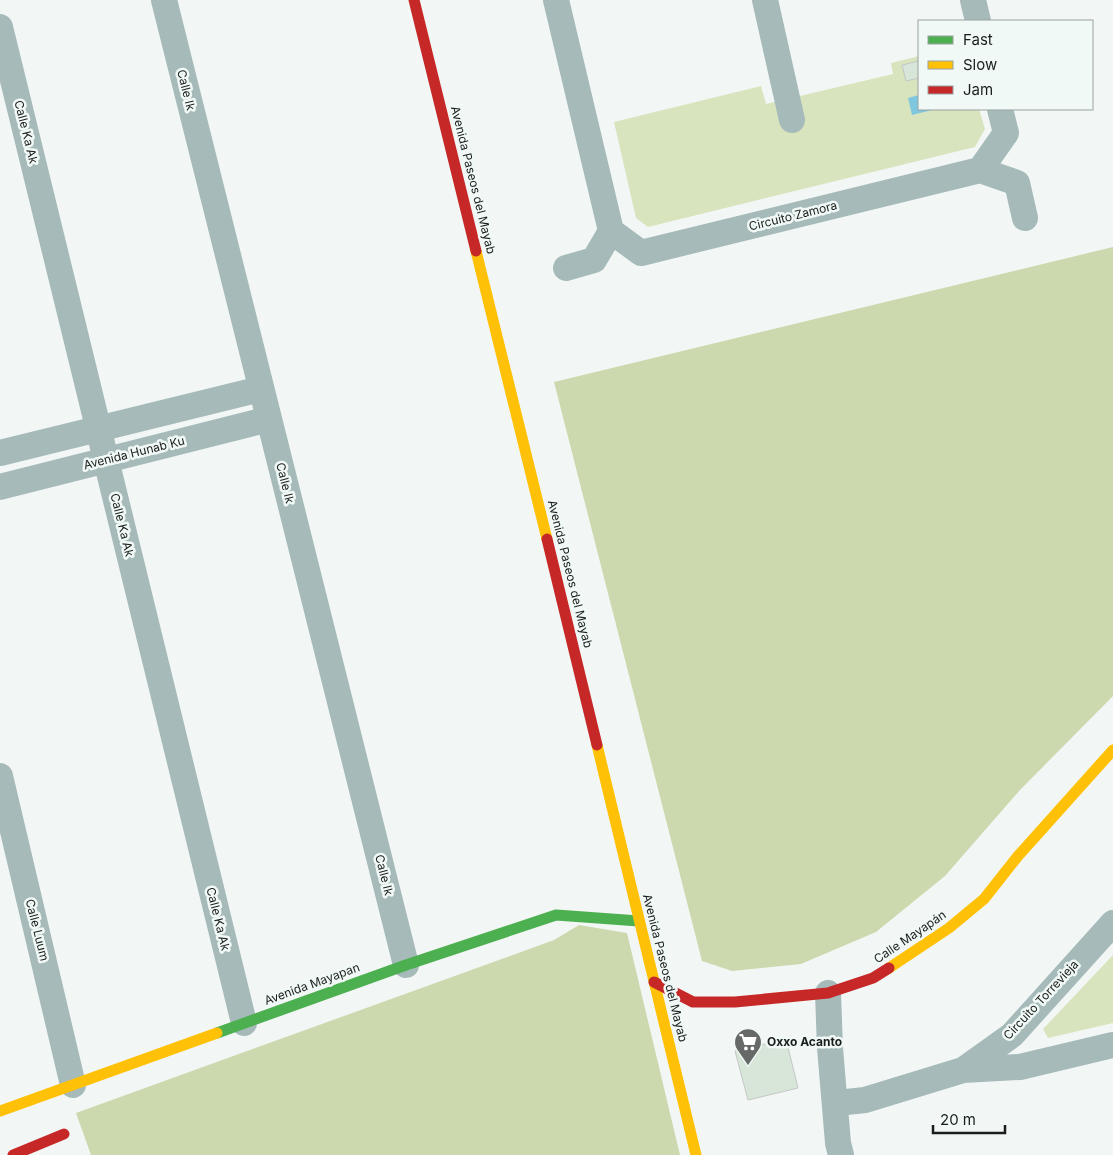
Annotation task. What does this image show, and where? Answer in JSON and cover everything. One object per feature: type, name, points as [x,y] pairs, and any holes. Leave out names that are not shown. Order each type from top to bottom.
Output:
[{"type":"main road","name":"Avenida Paseos del Mayab","points":[[414,0],[509,382],[696,1155]]},
{"type":"main road","name":"Calle Mayapán","points":[[654,982],[693,1002],[735,1002],[828,993],[873,978],[949,928],[977,905],[1113,750]]},
{"type":"main road","name":"Avenida Mayapan","points":[[0,1111],[406,965],[556,914],[639,921]]},
{"type":"main road","points":[[13,1155],[64,1134]]},
{"type":"street","name":"Calle Ik","points":[[164,0],[406,965]]},
{"type":"street","points":[[556,0],[610,231],[594,260],[566,268]]},
{"type":"street","points":[[765,0],[792,120]]},
{"type":"street","points":[[973,0],[978,20]]},
{"type":"street","name":"Calle Ka Ak","points":[[0,27],[244,1024]]},
{"type":"street","points":[[1000,110],[1006,133],[980,170],[1017,183],[1025,218]]},
{"type":"street","name":"Circuito Zamora","points":[[610,231],[641,253],[980,170]]},
{"type":"street","points":[[0,453],[261,389]]},
{"type":"street","name":"Avenida Hunab Ku","points":[[0,487],[269,419]]},
{"type":"street","name":"Calle Luum","points":[[0,776],[73,1084]]},
{"type":"street","name":"Circuito Torrevieja","points":[[963,1070],[1012,1035],[1113,923]]},
{"type":"street","points":[[828,993],[830,1048],[838,1143],[841,1155]]},
{"type":"street","name":"Circuito Torrevieja","points":[[836,1103],[865,1100],[963,1070],[1020,1067],[1113,1045]]},
{"type":"green space","points":[[918,56],[918,110],[979,110],[985,129],[975,147],[648,227],[636,218],[614,122],[761,86],[766,104],[893,74],[891,63]]},
{"type":"green space","points":[[1113,247],[1113,696],[1020,790],[945,876],[876,932],[801,964],[732,971],[702,961],[554,382]]},
{"type":"green space","points":[[579,925],[627,933],[680,1155],[91,1155],[76,1113],[554,940]]},
{"type":"green space","points":[[1113,955],[1113,1023],[1048,1038],[1043,1029]]},
{"type":"water","points":[[918,95],[918,110],[932,110],[912,115],[908,98]]},
{"type":"building","points":[[918,61],[918,78],[906,81],[902,65]]},
{"type":"building","points":[[786,1039],[798,1088],[748,1100],[735,1051]]},
{"type":"traffic: fast","points":[[217,1033],[406,965],[556,915],[639,921]]},
{"type":"traffic: slow","points":[[476,251],[547,539]]},
{"type":"traffic: slow","points":[[597,745],[696,1155]]},
{"type":"traffic: slow","points":[[889,968],[949,928],[984,899],[1018,856],[1113,750]]},
{"type":"traffic: slow","points":[[0,1111],[217,1033]]},
{"type":"traffic: jam","points":[[414,0],[476,251]]},
{"type":"traffic: jam","points":[[547,539],[597,745]]},
{"type":"traffic: jam","points":[[654,982],[693,1002],[735,1002],[828,993],[873,978],[889,968]]},
{"type":"traffic: jam","points":[[13,1155],[64,1134]]},
{"type":"place","name":"Oxxo Acanto","points":[[748,1066]]}]
